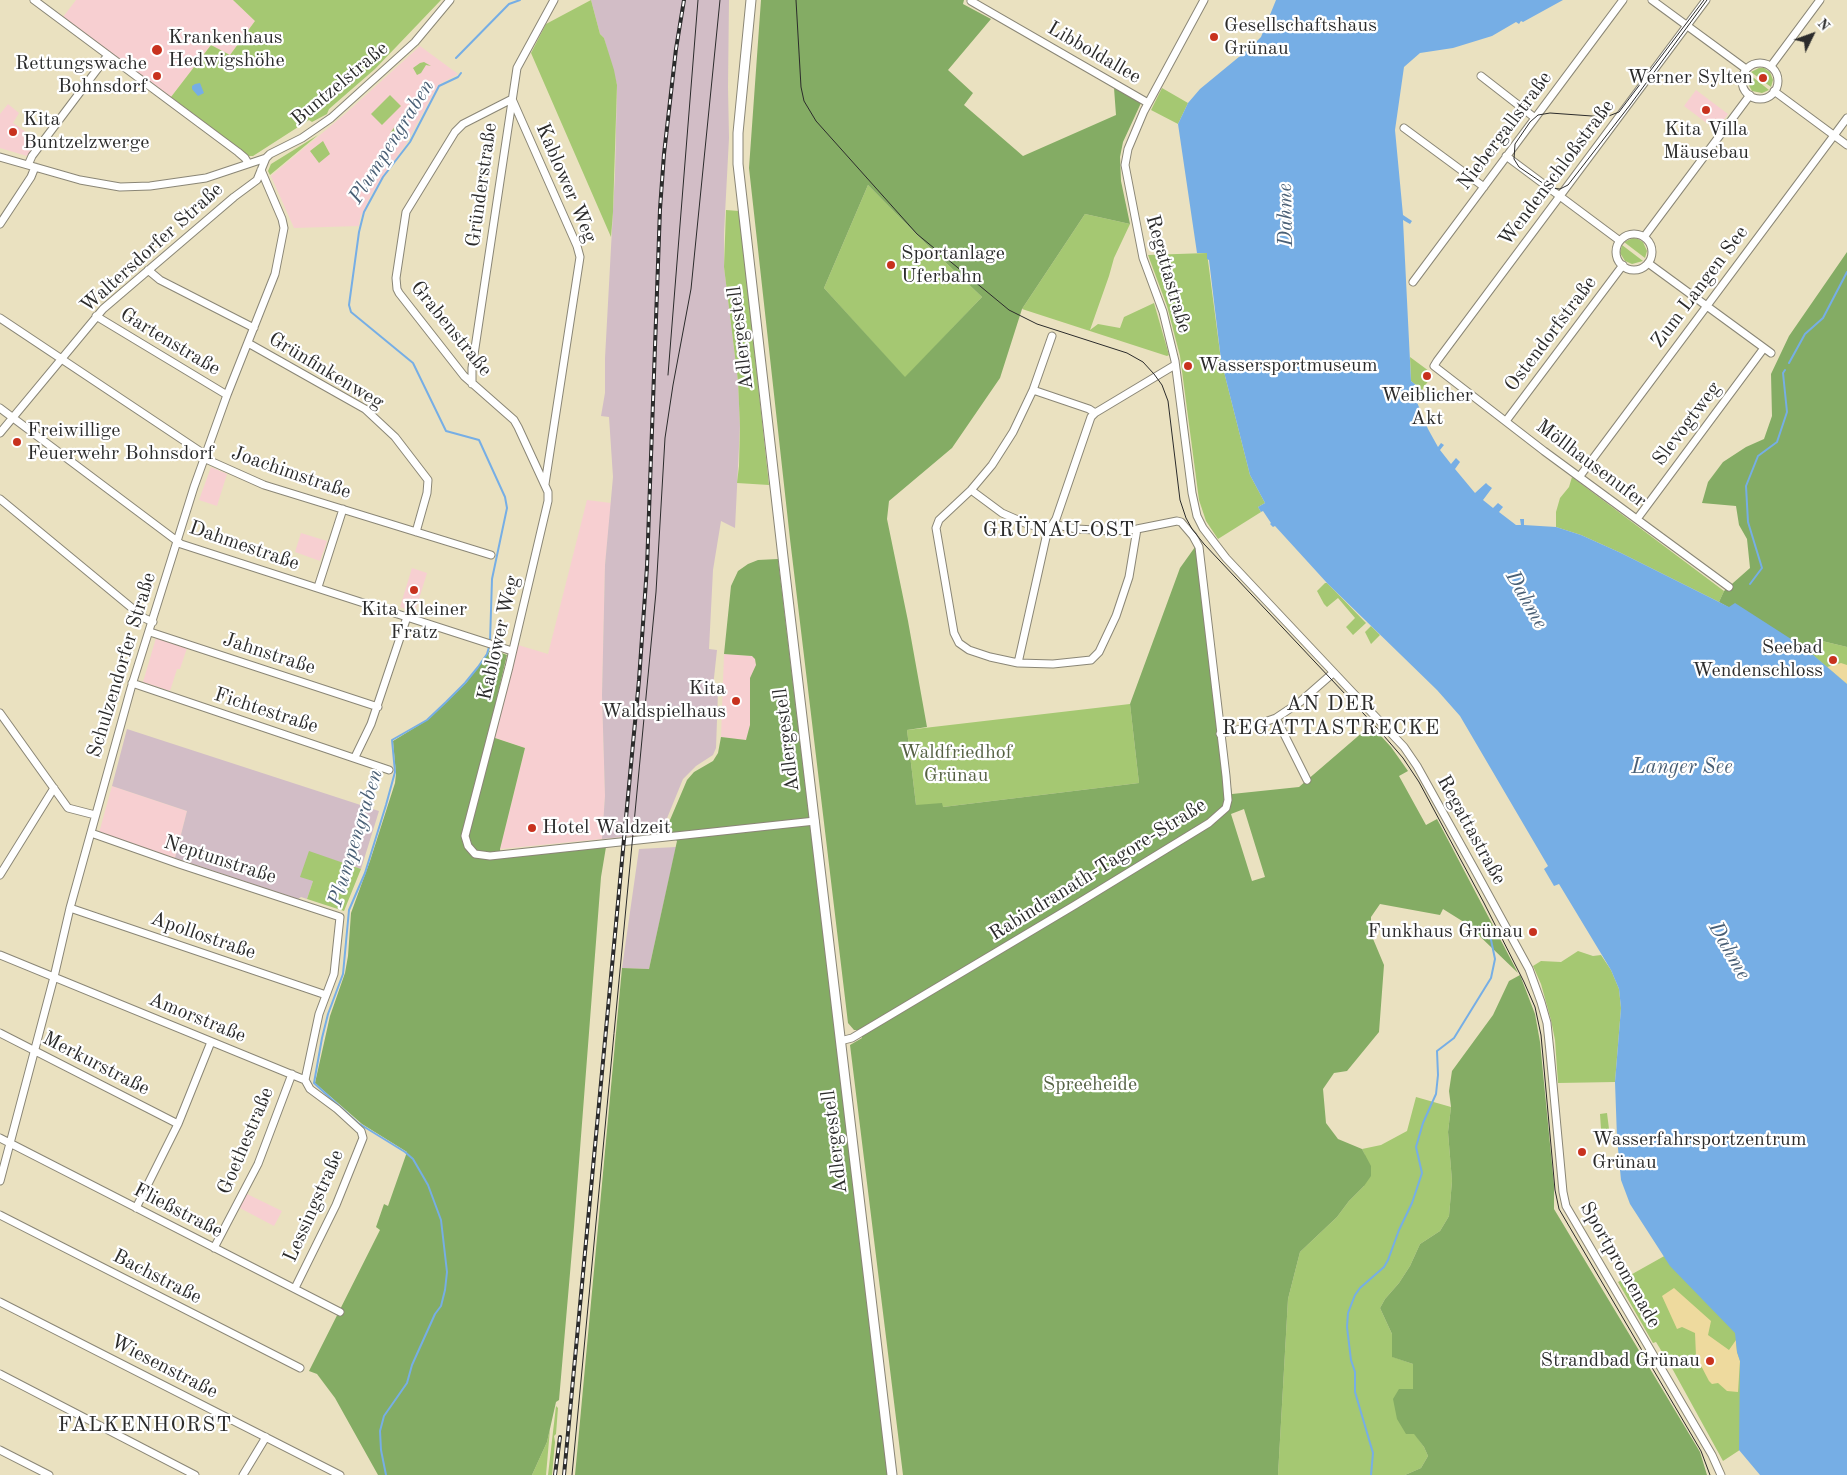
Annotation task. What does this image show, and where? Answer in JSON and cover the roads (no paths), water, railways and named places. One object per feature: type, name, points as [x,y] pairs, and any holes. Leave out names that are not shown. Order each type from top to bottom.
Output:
[{"type":"main road","name":"Adlergestell","points":[[752,0],[738,133],[738,164],[892,1475]]},
{"type":"street","points":[[34,0],[236,151],[248,163]]},
{"type":"street","name":"Buntzelstraße","points":[[0,156],[88,182],[120,187],[186,182],[227,172],[266,158],[314,130],[337,112],[415,42],[450,0]]},
{"type":"street","name":"Gründerstraße","points":[[472,384],[472,368],[517,68],[554,0]]},
{"type":"street","name":"Regattastraße","points":[[1204,0],[1148,103],[1126,158],[1125,172],[1143,258],[1163,312],[1175,366],[1192,498],[1197,516],[1203,528],[1226,558],[1404,748],[1417,766],[1528,968],[1539,994],[1547,1023]]},
{"type":"street","name":"Niebergallstraße","points":[[1413,282],[1623,0]]},
{"type":"street","points":[[1652,0],[1746,69]]},
{"type":"street","name":"Wendenschloßstraße","points":[[1434,366],[1706,0]]},
{"type":"street","points":[[1771,66],[1820,0]]},
{"type":"street","name":"Libboldallee","points":[[971,1],[1148,103]]},
{"type":"street","points":[[0,224],[31,177],[32,156],[108,55]]},
{"type":"street","points":[[1755,63],[1771,66],[1778,78],[1774,91],[1765,98],[1757,98],[1746,92],[1742,78],[1746,69],[1755,63]]},
{"type":"street","points":[[1481,76],[1535,118]]},
{"type":"street","points":[[1774,91],[1847,146]]},
{"type":"street","points":[[1644,237],[1750,95]]},
{"type":"street","name":"Grabenstraße","points":[[512,99],[463,124],[455,132],[406,212],[396,284],[399,293],[472,384],[514,420],[545,485]]},
{"type":"street","name":"Kablower Weg","points":[[512,99],[577,246],[580,257],[545,485],[548,492],[548,501],[491,739],[465,836],[468,846],[475,854],[490,856],[814,821]]},
{"type":"street","name":"Zum Langen See","points":[[1580,476],[1847,118]]},
{"type":"street","points":[[1404,128],[1484,187]]},
{"type":"street","points":[[1506,156],[1620,241]]},
{"type":"street","name":"Waltersdorfer Straße","points":[[0,433],[96,316],[234,197],[257,180],[266,158]]},
{"type":"street","name":"Schulzendorfer Straße","points":[[0,1181],[54,977],[70,908],[132,683],[205,457],[227,395],[276,274],[284,232],[282,219],[261,170]]},
{"type":"street","points":[[1629,235],[1644,237],[1648,241],[1652,252],[1648,263],[1633,269],[1623,265],[1616,251],[1620,241],[1629,235]]},
{"type":"street","points":[[1648,263],[1771,353]]},
{"type":"street","name":"Ostendorfstraße","points":[[1506,421],[1623,265]]},
{"type":"street","points":[[148,270],[160,280],[254,328]]},
{"type":"street","name":"Gartenstraße","points":[[96,316],[227,395]]},
{"type":"street","name":"Joachimstraße","points":[[0,318],[201,452],[208,460],[264,485],[491,556]]},
{"type":"street","points":[[1052,336],[1033,390],[1020,419],[1005,445],[971,490],[939,520],[936,528],[954,633],[959,643],[969,650],[992,658],[1018,663],[1053,664],[1091,660],[1100,652],[1115,620],[1129,577],[1136,529]]},
{"type":"street","name":"Grünfinkenweg","points":[[248,343],[365,409],[395,437],[428,480],[428,493],[416,532]]},
{"type":"street","name":"Slevogtweg","points":[[1637,519],[1764,348]]},
{"type":"street","points":[[1018,663],[1047,533],[1056,519],[1091,417],[1175,366]]},
{"type":"street","name":"Möllhausenufer","points":[[1434,366],[1729,587]]},
{"type":"street","points":[[1033,390],[1089,409],[1095,413]]},
{"type":"street","name":"Dahmestraße","points":[[0,408],[177,541],[185,545],[512,651]]},
{"type":"street","points":[[971,490],[993,507],[1016,519],[1044,528],[1057,525],[1090,531],[1136,529],[1177,521],[1181,522],[1193,536],[1203,528]]},
{"type":"street","points":[[0,499],[144,618],[153,622]]},
{"type":"street","points":[[318,587],[343,509]]},
{"type":"street","name":"Rabindranath-Tagore-Straße","points":[[840,1041],[861,1033],[1068,910],[1218,817],[1226,808],[1228,800],[1199,547],[1193,536]]},
{"type":"street","points":[[355,757],[378,707],[407,617]]},
{"type":"street","name":"Jahnstraße","points":[[150,632],[378,707]]},
{"type":"street","points":[[1220,734],[1276,718],[1300,702],[1334,672]]},
{"type":"street","name":"Fichtestraße","points":[[132,683],[389,770]]},
{"type":"street","points":[[0,713],[68,808],[95,815]]},
{"type":"street","points":[[1276,718],[1307,780]]},
{"type":"street","points":[[0,875],[54,788]]},
{"type":"street","name":"Neptunstraße","points":[[90,833],[340,917],[334,974],[326,995]]},
{"type":"street","points":[[0,858],[7,863]]},
{"type":"street","name":"Apollostraße","points":[[70,908],[326,995]]},
{"type":"street","name":"Amorstraße","points":[[0,955],[305,1080],[310,1089],[337,1109],[361,1131],[362,1138]]},
{"type":"street","points":[[305,1080],[319,1014],[326,995]]},
{"type":"street","name":"Sportpromenade","points":[[1547,1023],[1563,1192],[1566,1206],[1712,1455],[1721,1475]]},
{"type":"street","name":"Merkurstraße","points":[[0,1034],[178,1124]]},
{"type":"street","points":[[136,1208],[178,1124],[212,1042]]},
{"type":"street","name":"Goethestraße","points":[[214,1248],[258,1164],[292,1074]]},
{"type":"street","name":"Fließstraße","points":[[0,1138],[340,1312]]},
{"type":"street","name":"Lessingstraße","points":[[294,1288],[336,1205],[362,1138]]},
{"type":"street","name":"Bachstraße","points":[[0,1215],[300,1368]]},
{"type":"street","name":"Wiesenstraße","points":[[0,1302],[340,1475]]},
{"type":"street","points":[[0,1374],[195,1475]]},
{"type":"street","points":[[243,1475],[266,1437]]},
{"type":"street","points":[[0,1450],[49,1475]]},
{"type":"water","name":"Langer See","points":[[1276,0],[1563,0],[1523,22],[1521,21],[1519,24],[1516,22],[1492,36],[1453,48],[1420,53],[1404,67],[1395,130],[1403,215],[1412,221],[1410,224],[1403,220],[1411,381],[1422,390],[1417,396],[1414,395],[1428,429],[1438,447],[1441,443],[1444,445],[1440,450],[1451,464],[1456,458],[1460,462],[1455,469],[1475,493],[1486,483],[1492,488],[1483,500],[1493,508],[1498,503],[1503,507],[1499,512],[1516,525],[1521,525],[1520,519],[1524,519],[1524,525],[1556,527],[1581,535],[1729,607],[1735,603],[1805,648],[1847,684],[1847,1475],[1760,1475],[1739,1450],[1740,1361],[1735,1333],[1670,1266],[1630,1204],[1621,1180],[1615,1082],[1621,1008],[1619,989],[1611,970],[1559,884],[1554,886],[1544,869],[1548,866],[1460,716],[1437,690],[1327,583],[1275,526],[1273,527],[1270,524],[1263,511],[1261,512],[1258,507],[1265,503],[1250,475],[1221,360],[1209,260],[1207,259],[1207,253],[1197,253],[1178,124],[1188,103],[1200,89],[1261,37]]},
{"type":"water","points":[[200,83],[204,93],[198,96],[192,89],[192,86]]},
{"type":"waterway","name":"Plumpengraben","points":[[456,58],[509,4],[520,0]]},
{"type":"waterway","name":"Plumpengraben","points":[[461,73],[458,77],[439,86],[410,142],[383,177],[364,212],[359,232],[349,305],[351,312],[413,363],[446,431],[479,440],[505,497],[507,508],[492,579],[490,642]]},
{"type":"waterway","points":[[1789,363],[1805,334],[1823,318],[1847,272]]},
{"type":"waterway","points":[[1750,584],[1762,568],[1748,522],[1746,486],[1758,456],[1777,442],[1787,412],[1783,373],[1785,370]]},
{"type":"waterway","name":"Plumpengraben","points":[[386,1475],[381,1450],[380,1431],[384,1416],[407,1383],[412,1365],[435,1314],[441,1306],[445,1290],[447,1272],[441,1220],[428,1185],[413,1159],[358,1123],[314,1083],[328,1014],[343,974],[349,910],[365,873],[395,772],[392,740],[427,720],[446,702],[478,667],[487,654],[489,647]]},
{"type":"waterway","points":[[1371,1475],[1373,1453],[1355,1392],[1355,1372],[1351,1360],[1347,1327],[1348,1313],[1360,1288],[1384,1267],[1412,1203],[1422,1173],[1416,1147],[1423,1123],[1436,1094],[1438,1075],[1437,1051],[1454,1038],[1491,978],[1495,959],[1490,935]]},
{"type":"tram line","points":[[668,375],[698,0]]},
{"type":"tram line","points":[[572,1475],[656,592],[665,438],[691,289],[720,0]]},
{"type":"tram line","points":[[796,0],[801,87],[804,101],[816,121],[917,234],[1009,310],[1037,324],[1127,353],[1143,362],[1154,374],[1162,385],[1168,401],[1180,500],[1192,529],[1378,729],[1403,758],[1419,782],[1484,903],[1535,1007],[1541,1035],[1555,1190],[1559,1209],[1701,1451],[1710,1475]]},
{"type":"tram line","points":[[1704,0],[1619,112],[1606,117],[1550,113],[1538,115],[1530,122],[1515,144],[1514,159],[1519,167],[1550,188],[1560,189],[1568,185],[1630,105],[1707,0]]},
{"type":"railway","points":[[564,1475],[639,680],[647,567],[660,209],[676,49],[684,0]]},
{"type":"railway","points":[[555,1475],[560,1437]]},
{"type":"place","name":"Gesellschaftshaus Grünau","points":[[1214,37]]},
{"type":"place","name":"Krankenhaus Hedwigshöhe","points":[[157,50]]},
{"type":"place","name":"Rettungswache Bohnsdorf","points":[[157,76]]},
{"type":"place","name":"Werner Sylten","points":[[1763,78]]},
{"type":"place","name":"Kita Villa Mäusebau","points":[[1706,110]]},
{"type":"place","name":"Kita Buntzelzwerge","points":[[13,132]]},
{"type":"place","name":"Sportanlage Uferbahn","points":[[891,265]]},
{"type":"place","name":"Wassersportmuseum","points":[[1188,366]]},
{"type":"place","name":"Weiblicher Akt","points":[[1427,376]]},
{"type":"place","name":"Freiwillige Feuerwehr Bohnsdorf","points":[[17,442]]},
{"type":"place","name":"Kita Kleiner Fratz","points":[[414,590]]},
{"type":"place","name":"Seebad Wendenschloss","points":[[1833,660]]},
{"type":"place","name":"Kita Waldspielhaus","points":[[736,701]]},
{"type":"place","name":"Hotel Waldzeit","points":[[532,828]]},
{"type":"place","name":"Funkhaus Grünau","points":[[1533,932]]},
{"type":"place","name":"Wasserfahrsportzentrum Grünau","points":[[1582,1152]]},
{"type":"place","name":"Strandbad Grünau","points":[[1710,1361]]},
{"type":"district","name":"GRÜNAU-OST","points":[[1059,530]]},
{"type":"district","name":"AN DER REGATTASTRECKE","points":[[1331,716]]},
{"type":"district","name":"FALKENHORST","points":[[145,1425]]},
{"type":"water label","name":"Dahme","points":[[1286,215]]},
{"type":"water label","name":"Dahme","points":[[1526,600]]},
{"type":"water label","name":"Dahme","points":[[1729,951]]},
{"type":"park label","name":"Waldfriedhof Grünau","points":[[956,764]]},
{"type":"park label","name":"Spreeheide","points":[[1090,1085]]}]
